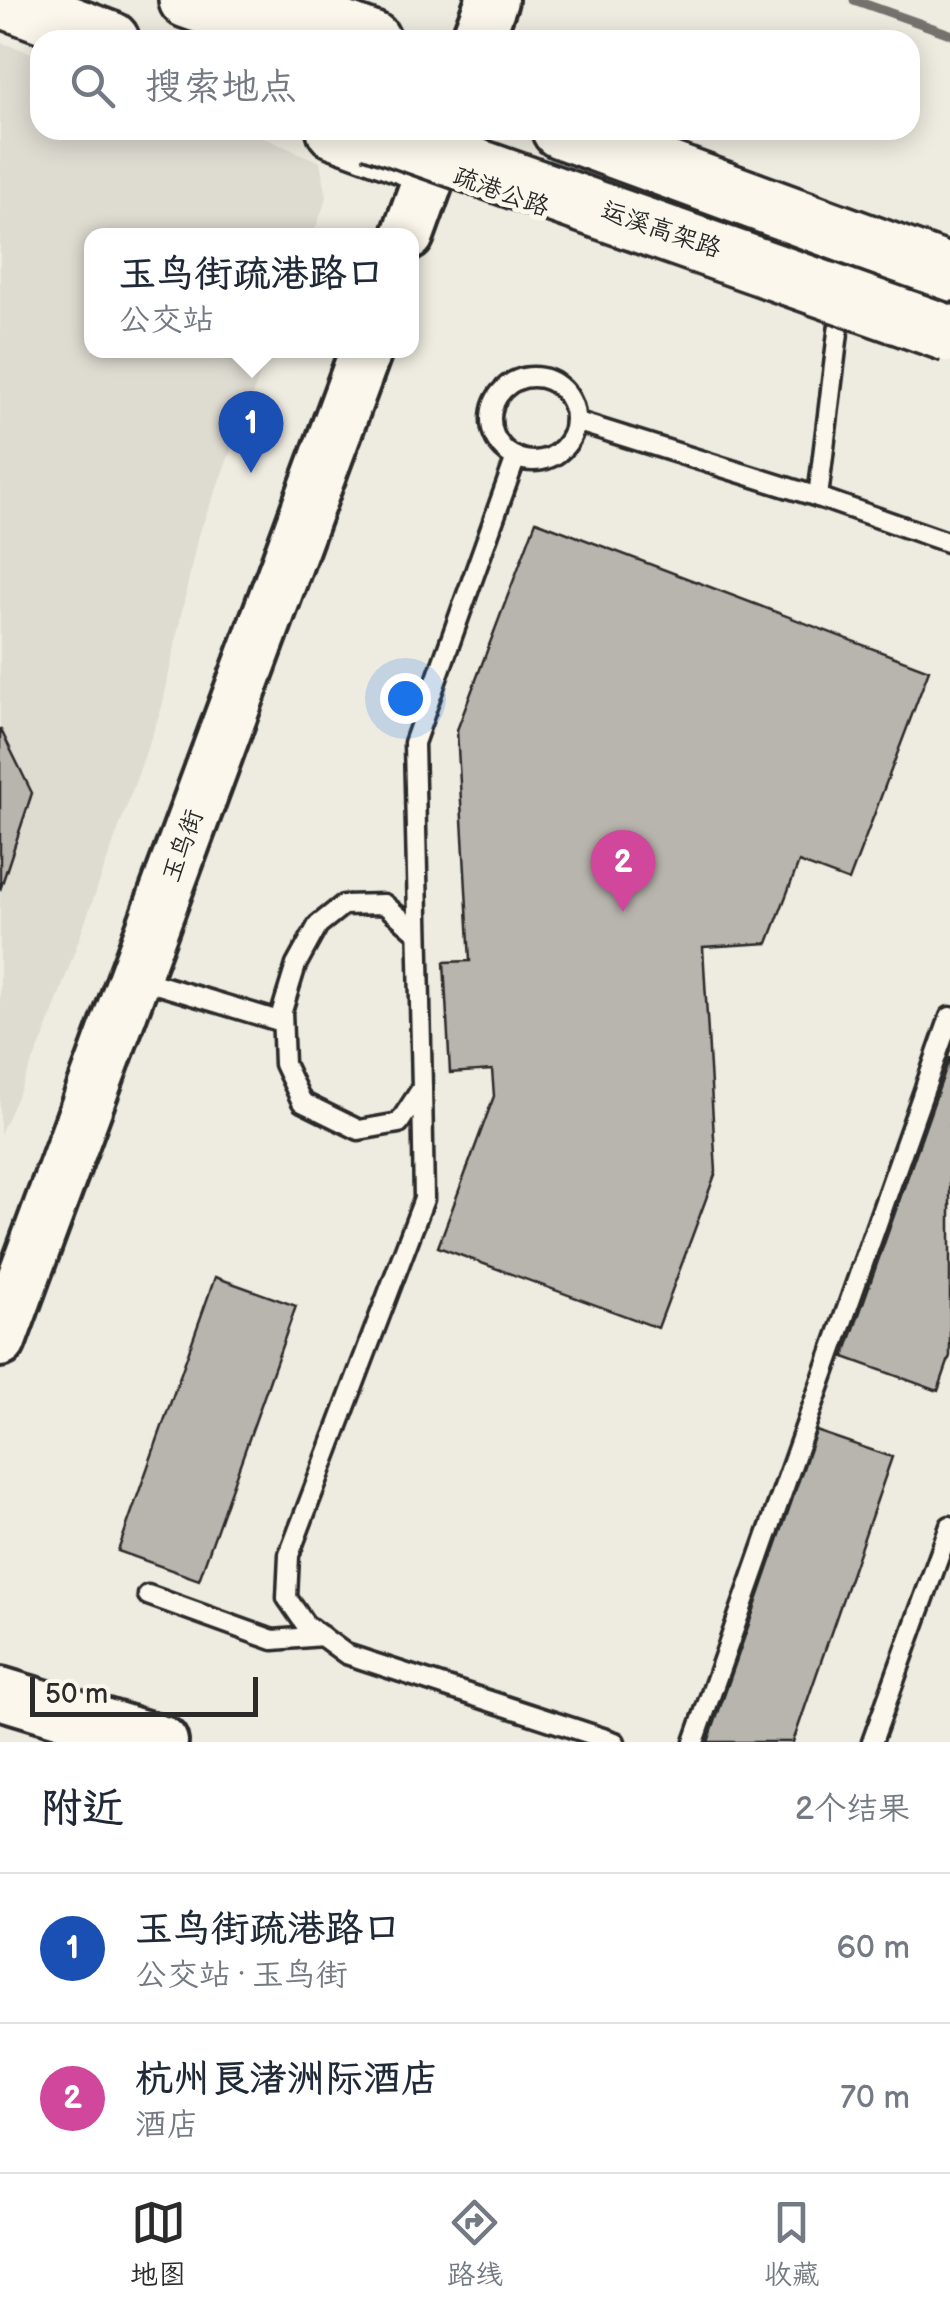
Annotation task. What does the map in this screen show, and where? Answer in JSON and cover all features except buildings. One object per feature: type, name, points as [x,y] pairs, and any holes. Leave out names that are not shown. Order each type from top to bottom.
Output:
[{"type":"main road","points":[[187,0],[273,30]]},
{"type":"main road","points":[[262,0],[344,30]]},
{"type":"main road","points":[[2,3],[67,30]]},
{"type":"main road","points":[[2,3],[82,30]]},
{"type":"main road","name":"疏港公路","points":[[393,140],[440,148],[840,316],[950,356]]},
{"type":"main road","name":"运溪高架路","points":[[400,140],[950,334]]},
{"type":"main road","points":[[587,140],[950,273]]},
{"type":"main road","points":[[649,140],[950,248]]},
{"type":"street","points":[[411,228],[440,148]]},
{"type":"street","name":"玉鸟街","points":[[0,1341],[363,358]]},
{"type":"street","points":[[0,1692],[162,1742]]},
{"type":"lane","points":[[818,497],[840,316]]},
{"type":"lane","points":[[544,378],[557,384],[574,407],[575,421],[566,446],[555,455],[542,460],[516,457],[504,450],[492,426],[497,399],[517,380],[544,378]]},
{"type":"lane","points":[[575,421],[950,543]]},
{"type":"lane","points":[[516,457],[414,743],[424,1199],[289,1555],[286,1598],[305,1624],[346,1654],[615,1742]]},
{"type":"lane","points":[[418,933],[384,904],[343,904],[318,925],[296,964],[282,1022],[284,1064],[302,1102],[359,1130],[399,1122],[422,1088]]},
{"type":"lane","points":[[134,977],[282,1022]]},
{"type":"lane","points":[[694,1742],[950,1018]]},
{"type":"lane","points":[[872,1742],[950,1526]]},
{"type":"lane","points":[[148,1595],[273,1640],[322,1636]]},
{"type":"shaded area","points":[[0,42],[30,52],[30,140],[269,140],[320,162],[327,197],[316,228],[84,228],[84,358],[266,358],[197,539],[162,707],[44,1037],[0,1134]]},
{"type":"waterway","points":[[854,0],[950,34]]},
{"type":"place","name":"玉鸟街疏港路口","points":[[251,473]]},
{"type":"place","name":"杭州良渚洲际酒店","points":[[623,912]]}]
